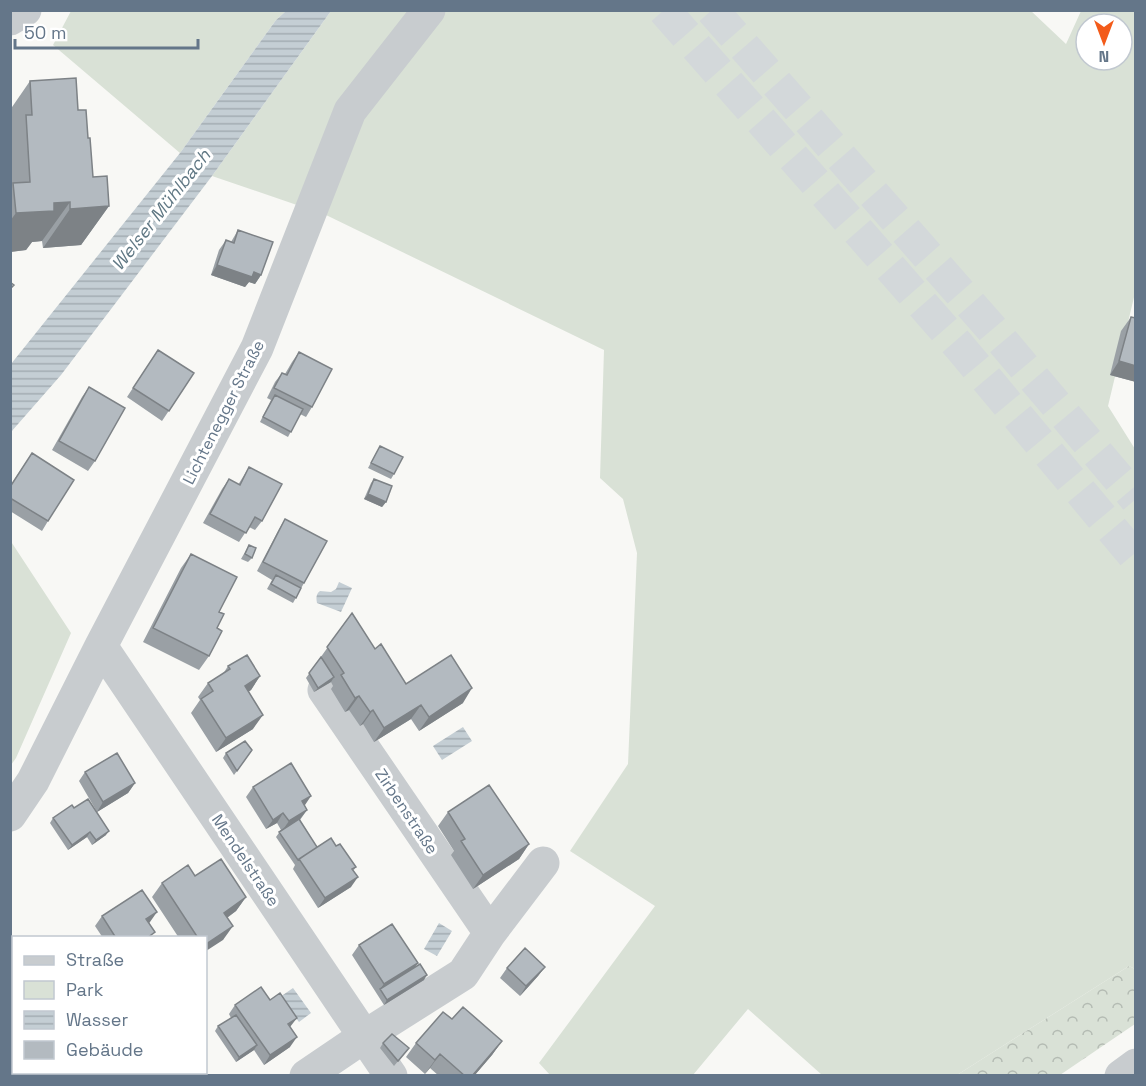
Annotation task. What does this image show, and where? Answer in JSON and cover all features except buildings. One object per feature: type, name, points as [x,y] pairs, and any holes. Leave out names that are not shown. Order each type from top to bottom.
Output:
[{"type":"street","points":[[10,19],[25,10]]},
{"type":"street","name":"Lichtenegger Straße","points":[[10,815],[33,781],[257,348],[350,111],[429,10]]},
{"type":"street","name":"Mendelstraße","points":[[101,646],[391,1076]]},
{"type":"street","name":"Zirbenstraße","points":[[324,690],[490,933]]},
{"type":"street","points":[[306,1076],[463,974],[490,933],[543,863]]},
{"type":"street","points":[[1121,1076],[1136,1065]]},
{"type":"green space","points":[[1030,10],[1066,44],[1074,26],[1074,72],[1134,72],[1134,12],[1081,12],[1135,11],[1135,293],[1108,406],[1135,449],[1135,969],[1129,966],[957,1075],[822,1075],[748,1009],[693,1075],[550,1075],[539,1063],[655,906],[570,851],[628,764],[637,553],[623,499],[600,478],[604,350],[326,215],[212,176],[331,11]]},
{"type":"green space","points":[[71,11],[286,11],[276,20],[180,153],[53,45]]},
{"type":"green space","points":[[10,540],[71,633],[11,765]]},
{"type":"green space","points":[[1129,966],[1135,969],[1135,1024],[1060,1075],[957,1075]]},
{"type":"water","name":"Welser Mühlbach","points":[[286,11],[331,11],[212,176],[61,375],[11,432],[11,364],[180,153],[276,20]]},
{"type":"water","points":[[339,582],[352,588],[341,612],[317,603],[320,591],[331,592],[336,589]]},
{"type":"water","points":[[463,727],[472,741],[442,760],[433,746]]},
{"type":"water","points":[[439,923],[452,931],[437,956],[424,949]]},
{"type":"water","points":[[293,988],[311,1013],[299,1022],[280,997]]},
{"type":"tunnel","points":[[664,10],[959,346],[1136,558]]},
{"type":"tunnel","points":[[712,10],[992,329],[1136,499]]}]
